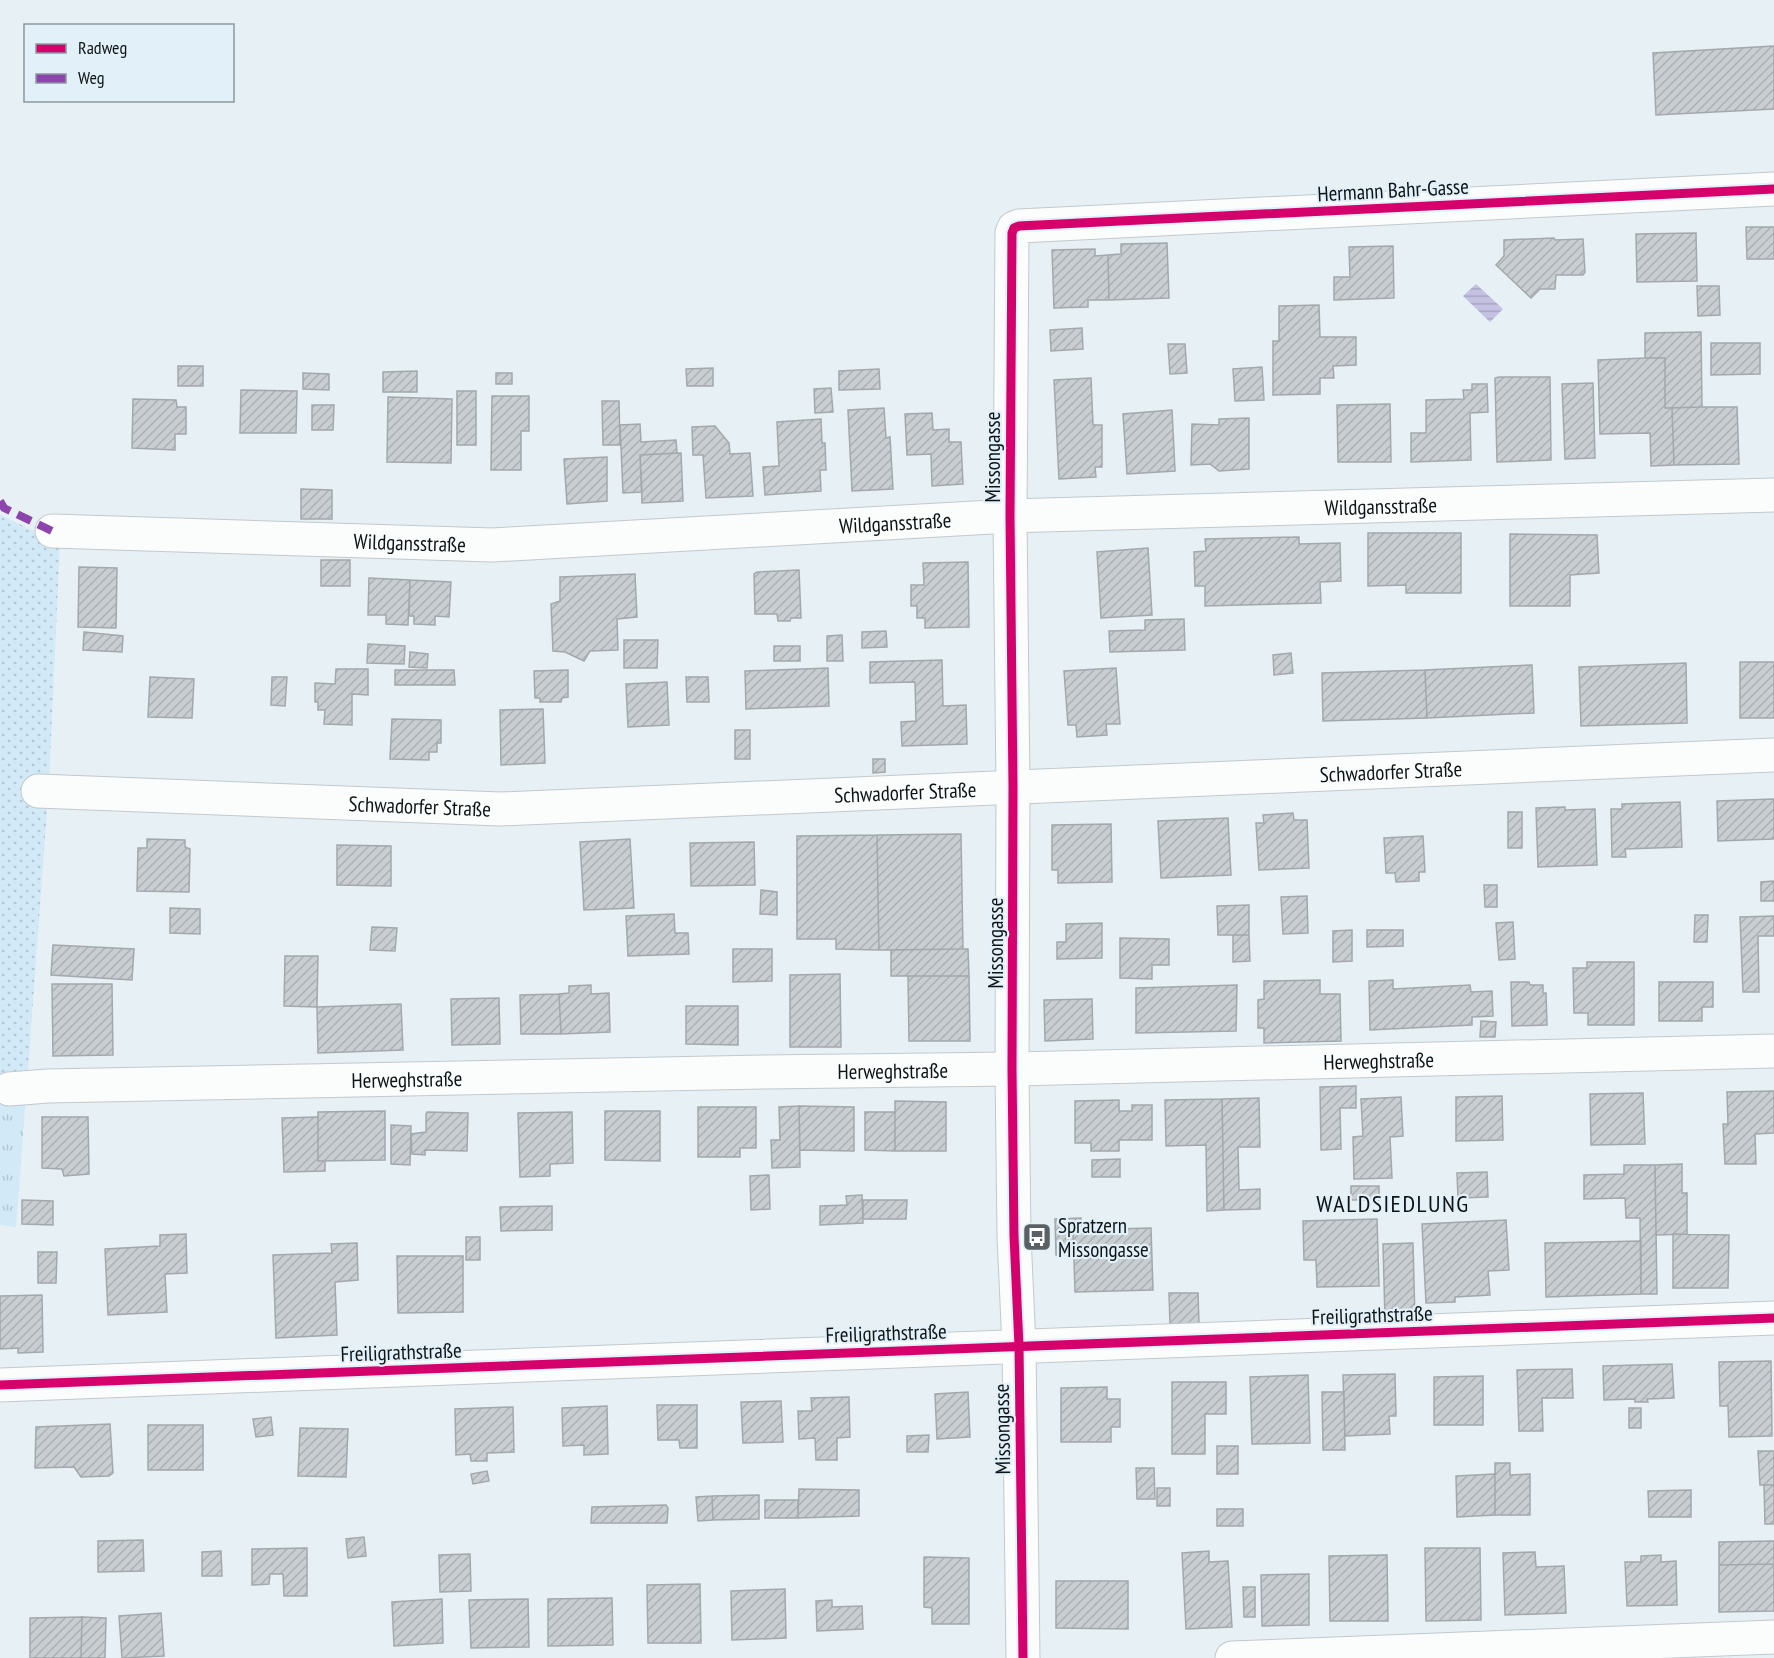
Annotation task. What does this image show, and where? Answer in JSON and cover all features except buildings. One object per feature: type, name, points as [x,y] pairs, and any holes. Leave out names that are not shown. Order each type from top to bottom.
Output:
[{"type":"street","name":"Hermann Bahr-Gasse","points":[[1014,228],[1774,189]]},
{"type":"street","name":"Missongasse","points":[[1014,228],[1010,516],[1013,787],[1012,1069],[1014,1236],[1019,1346],[1023,1658]]},
{"type":"street","name":"Wildgansstraße","points":[[52,531],[492,545],[1010,516],[1774,495]]},
{"type":"street","name":"Schwadorfer Straße","points":[[39,791],[500,809],[1774,755]]},
{"type":"street","name":"Herweghstraße","points":[[9,1089],[48,1086],[1012,1069],[1774,1051]]},
{"type":"street","name":"Freiligrathstraße","points":[[0,1385],[1774,1318]]},
{"type":"street","points":[[1232,1658],[1774,1637]]},
{"type":"green space","points":[[0,515],[60,543],[49,782],[26,1096],[0,1094]]},
{"type":"green space","points":[[0,1094],[26,1096],[16,1227],[0,1225]]},
{"type":"shaded area","points":[[1476,284],[1503,309],[1490,322],[1463,296]]},
{"type":"marked path","points":[[0,501],[4,508],[52,531]]},
{"type":"cycle path","points":[[1023,1658],[1019,1346],[1014,1236],[1012,1069],[1013,787],[1010,516],[1012,233],[1014,228],[1774,189]]},
{"type":"cycle path","points":[[0,1385],[1774,1318]]},
{"type":"place","name":"Spratzern Missongasse","points":[[1037,1237]]},
{"type":"district","name":"WALDSIEDLUNG","points":[[1393,1203]]}]
